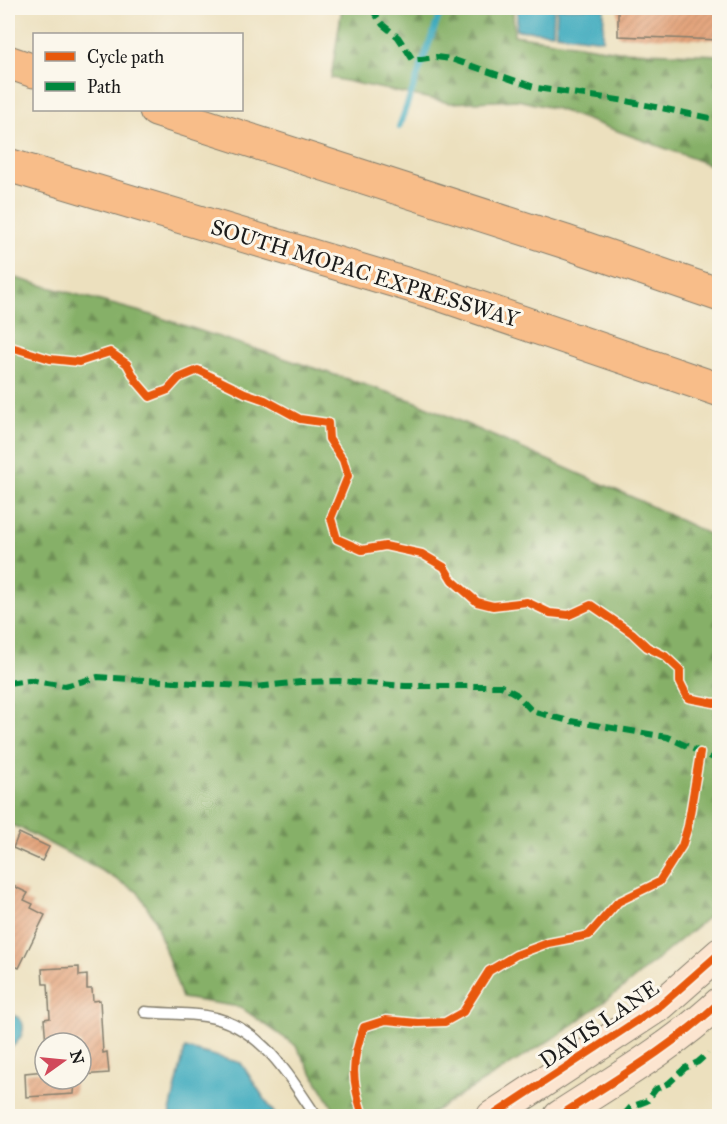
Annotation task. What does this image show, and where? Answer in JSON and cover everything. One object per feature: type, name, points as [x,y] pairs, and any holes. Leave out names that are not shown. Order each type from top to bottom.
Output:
[{"type":"highway","points":[[8,62],[33,71]]},
{"type":"highway","points":[[159,111],[566,242],[720,295]]},
{"type":"highway","name":"SOUTH MOPAC EXPRESSWAY","points":[[8,165],[436,293],[720,390]]},
{"type":"main road","name":"DAVIS LANE","points":[[492,1116],[661,1005],[720,953]]},
{"type":"main road","points":[[559,1116],[650,1057],[712,1009],[681,988]]},
{"type":"lane","points":[[145,1012],[207,1016],[246,1031],[279,1062],[316,1116]]},
{"type":"green space","points":[[342,8],[513,8],[514,35],[618,51],[719,55],[719,168],[557,109],[518,100],[450,103],[331,78]]},
{"type":"green space","points":[[8,276],[152,315],[414,401],[634,498],[719,539],[719,908],[624,987],[562,1033],[427,1116],[338,1116],[296,1046],[240,1007],[182,998],[154,918],[138,892],[22,829],[8,824]]},
{"type":"water","points":[[518,8],[554,8],[553,33],[516,30]]},
{"type":"water","points":[[557,8],[604,8],[603,40],[556,34]]},
{"type":"water","points":[[8,1014],[15,1016],[23,1024],[22,1035],[9,1049]]},
{"type":"water","points":[[185,1048],[241,1063],[276,1116],[169,1116]]},
{"type":"building","points":[[618,8],[720,8],[720,40],[618,36]]},
{"type":"building","points":[[19,833],[49,847],[42,861],[13,848]]},
{"type":"building","points":[[13,886],[28,893],[24,900],[33,904],[31,908],[45,915],[19,968],[8,963],[8,899]]},
{"type":"building","points":[[79,967],[79,976],[87,975],[87,989],[92,989],[93,1001],[100,1000],[103,1053],[107,1052],[109,1073],[93,1074],[93,1031],[45,1031],[44,1019],[50,1018],[48,984],[43,984],[42,969]]},
{"type":"building","points":[[33,1072],[33,1091],[74,1091],[74,1094],[26,1097],[25,1073]]},
{"type":"waterway","points":[[399,127],[442,8]]},
{"type":"marked path","points":[[371,8],[383,25],[398,37],[413,60],[436,57],[451,59],[537,88],[626,101],[720,120]]},
{"type":"marked path","points":[[8,683],[29,680],[65,686],[98,677],[256,687],[339,681],[406,686],[501,686],[516,694],[532,711],[565,720],[667,737],[720,761]]},
{"type":"marked path","points":[[623,1116],[631,1107],[647,1101],[656,1089],[669,1083],[685,1068],[698,1062],[708,1053]]},
{"type":"cycle path","points":[[8,346],[50,359],[79,362],[110,352],[127,364],[137,382],[150,397],[168,390],[179,378],[198,370],[265,400],[300,419],[328,423],[329,439],[343,460],[348,476],[331,518],[337,539],[362,550],[385,546],[422,554],[444,567],[452,580],[477,602],[493,606],[527,602],[550,613],[569,615],[591,605],[632,633],[647,647],[665,656],[680,670],[680,682],[688,698],[720,702]]},
{"type":"cycle path","points":[[363,1116],[354,1072],[356,1051],[364,1027],[386,1020],[418,1023],[445,1022],[463,1012],[489,971],[516,955],[548,943],[589,935],[618,902],[659,882],[682,846],[688,826],[700,753]]},
{"type":"cycle path","points":[[492,1116],[661,1005],[720,953]]},
{"type":"cycle path","points":[[559,1116],[662,1049],[720,1002]]}]
